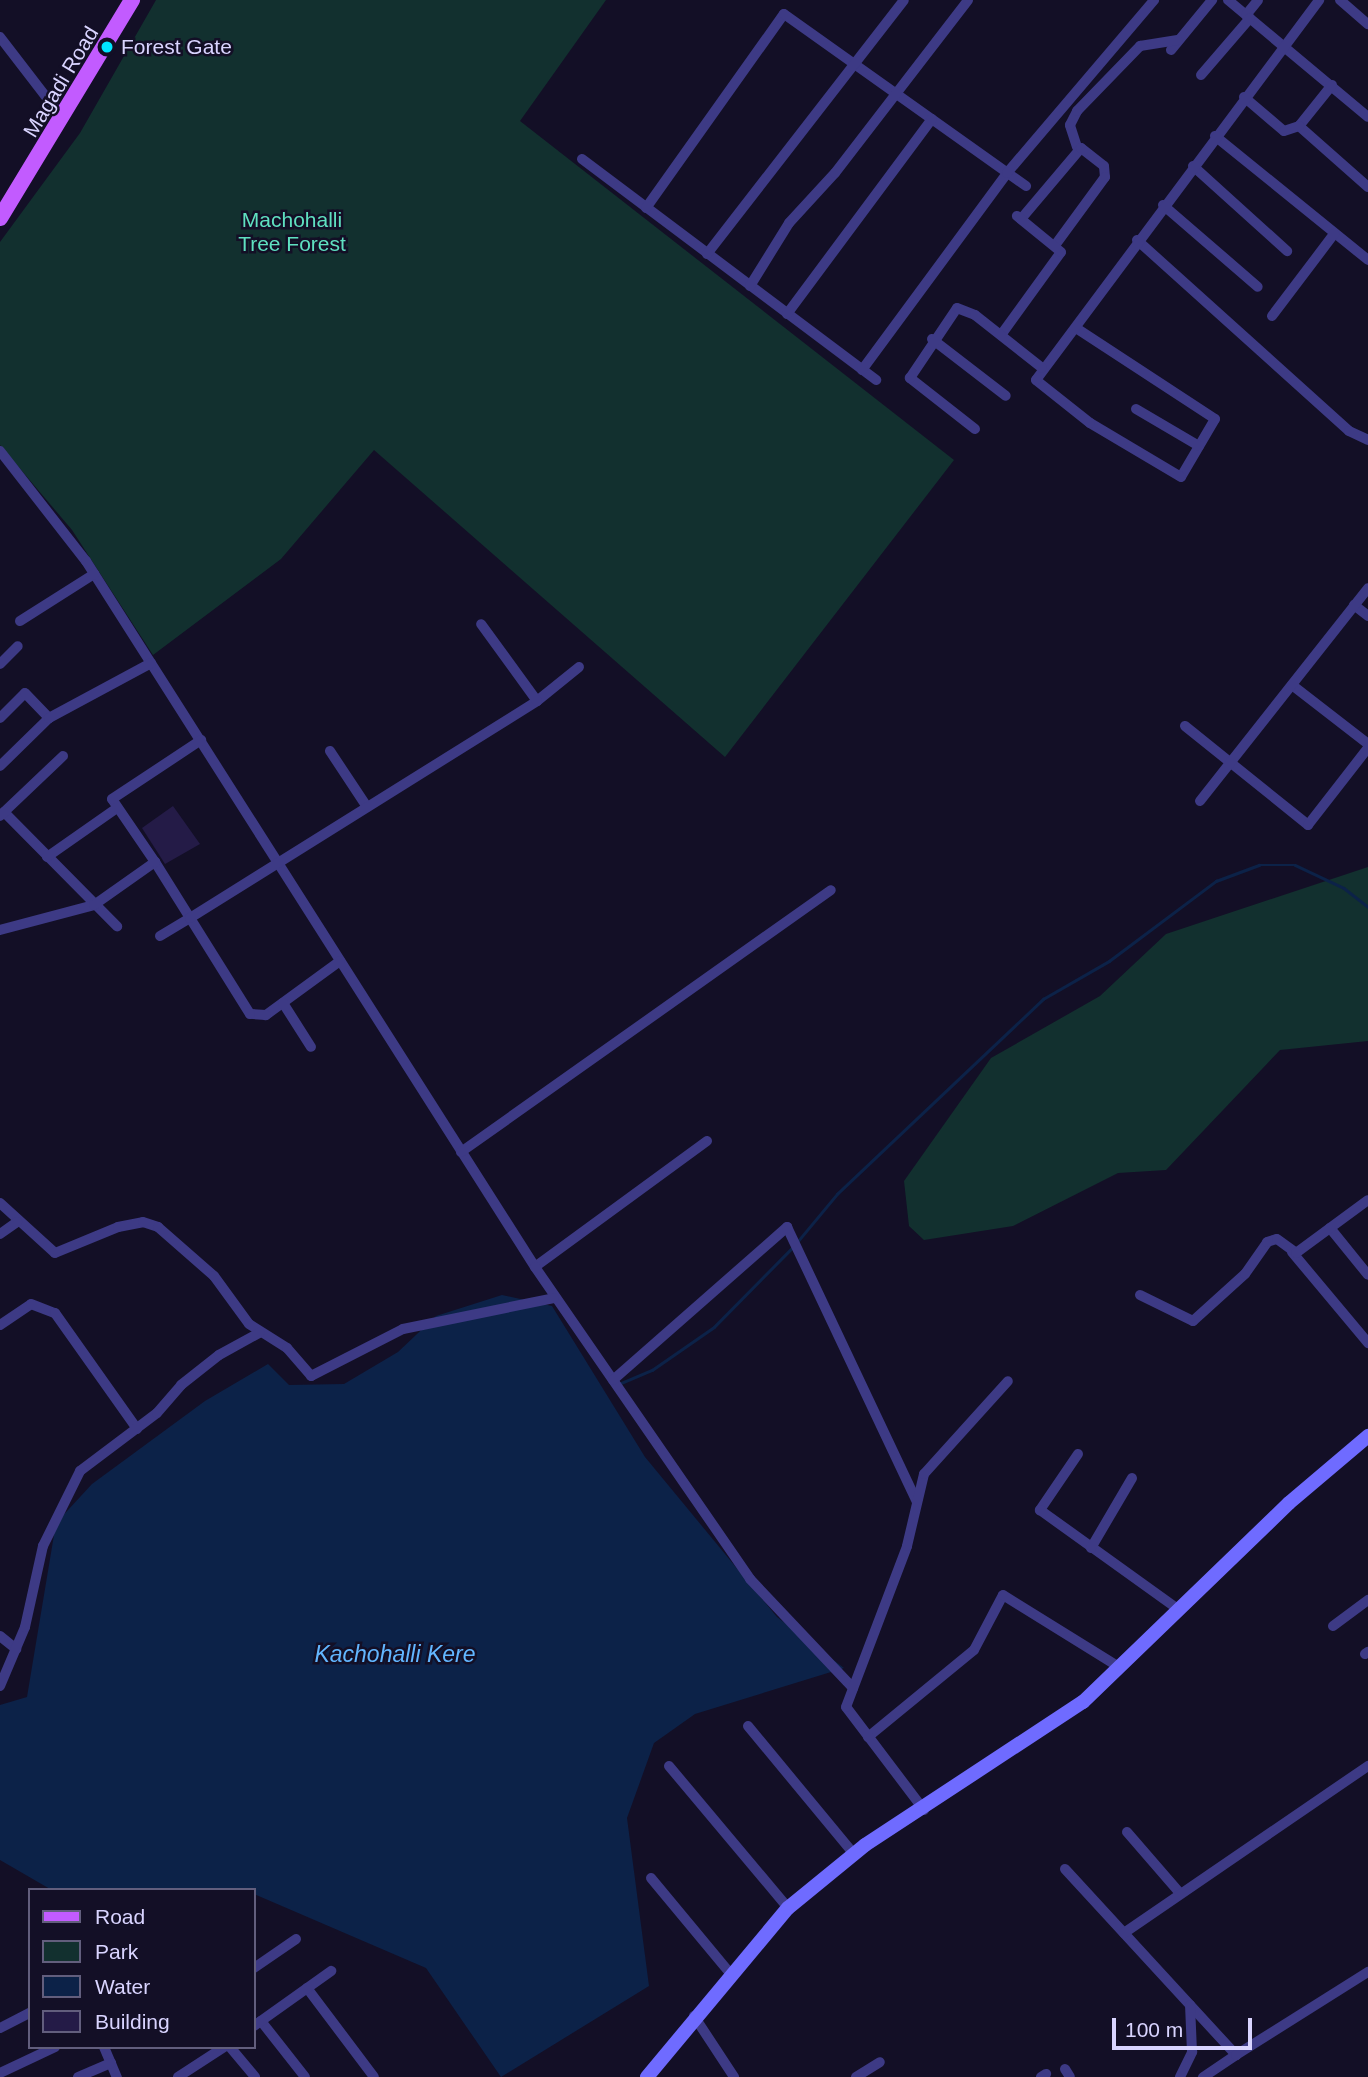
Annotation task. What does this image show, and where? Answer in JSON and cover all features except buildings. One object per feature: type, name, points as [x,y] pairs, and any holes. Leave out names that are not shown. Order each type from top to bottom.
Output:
[{"type":"main road","name":"Magadi Road","points":[[0,200],[57,111],[120,0]]},
{"type":"main road","name":"Magadi Road","points":[[0,218],[132,0]]},
{"type":"street","points":[[707,254],[904,0]]},
{"type":"street","points":[[750,286],[789,223],[968,0]]},
{"type":"street","points":[[862,370],[1007,173],[1154,0]]},
{"type":"street","points":[[1171,50],[1212,0]]},
{"type":"street","points":[[1228,0],[1368,117]]},
{"type":"street","points":[[1201,75],[1258,0]]},
{"type":"street","points":[[1076,328],[1215,419],[1181,477],[1090,423],[1036,380],[1042,368],[1076,328],[1163,205],[1319,0]]},
{"type":"street","points":[[1340,0],[1368,24]]},
{"type":"street","points":[[646,208],[784,15],[1026,186]]},
{"type":"street","points":[[0,37],[57,111]]},
{"type":"street","points":[[1056,244],[1105,177],[1104,166],[1077,147],[1070,125],[1077,111],[1140,46],[1178,40]]},
{"type":"street","points":[[1244,97],[1284,131],[1300,126],[1332,85]]},
{"type":"street","points":[[788,314],[932,119]]},
{"type":"street","points":[[1300,126],[1368,187]]},
{"type":"street","points":[[1215,136],[1368,260]]},
{"type":"street","points":[[1001,335],[1060,255],[1056,244],[1019,218],[1077,147]]},
{"type":"street","points":[[582,159],[876,380]]},
{"type":"street","points":[[1193,166],[1287,251]]},
{"type":"street","points":[[1163,205],[1258,287]]},
{"type":"street","points":[[1272,316],[1334,234]]},
{"type":"street","points":[[1137,240],[1349,431],[1368,440]]},
{"type":"street","points":[[975,429],[910,378],[932,339],[957,308],[964,307],[1042,368]]},
{"type":"street","points":[[932,339],[1006,396]]},
{"type":"street","points":[[1136,409],[1199,446]]},
{"type":"street","points":[[0,451],[94,574],[554,1298],[750,1579],[853,1688]]},
{"type":"street","points":[[20,621],[94,574]]},
{"type":"street","points":[[1200,801],[1368,588]]},
{"type":"street","points":[[1354,605],[1368,616]]},
{"type":"street","points":[[481,624],[537,701]]},
{"type":"street","points":[[0,664],[19,646]]},
{"type":"street","points":[[0,766],[49,718],[151,663]]},
{"type":"street","points":[[160,936],[537,701],[579,667]]},
{"type":"street","points":[[1185,726],[1232,761],[1308,825],[1368,746],[1292,685]]},
{"type":"street","points":[[0,718],[25,693],[49,718]]},
{"type":"street","points":[[201,740],[112,799],[117,808],[155,862],[250,1014],[266,1015],[340,961]]},
{"type":"street","points":[[330,751],[367,807]]},
{"type":"street","points":[[64,756],[2,814],[117,926]]},
{"type":"street","points":[[47,857],[117,808]]},
{"type":"street","points":[[0,930],[93,905],[155,862]]},
{"type":"street","points":[[461,1152],[831,890]]},
{"type":"street","points":[[282,1003],[311,1047]]},
{"type":"street","points":[[535,1266],[707,1141]]},
{"type":"street","points":[[1292,1252],[1331,1228],[1368,1200]]},
{"type":"street","points":[[0,1203],[17,1223],[55,1253],[118,1227],[142,1222],[158,1227],[214,1276],[258,1333],[287,1348],[311,1376],[403,1329],[554,1298]]},
{"type":"street","points":[[0,1234],[17,1223]]},
{"type":"street","points":[[613,1380],[787,1227],[917,1503]]},
{"type":"street","points":[[1331,1228],[1368,1275]]},
{"type":"street","points":[[1140,1295],[1193,1321],[1245,1274],[1267,1242],[1278,1239],[1368,1343]]},
{"type":"street","points":[[0,1325],[31,1304],[55,1313],[138,1429]]},
{"type":"street","points":[[0,1686],[16,1649],[43,1546],[80,1471],[138,1429],[180,1385],[258,1333]]},
{"type":"street","points":[[924,1810],[846,1707],[907,1546],[924,1474],[1008,1381]]},
{"type":"street","points":[[647,2077],[730,1972],[788,1908],[853,1854],[924,1810],[1083,1702],[1368,1436]]},
{"type":"street","points":[[1078,1454],[1040,1510],[1179,1610]]},
{"type":"street","points":[[1091,1548],[1132,1478]]},
{"type":"street","points":[[868,1737],[974,1650],[1003,1595],[1119,1667]]},
{"type":"street","points":[[1333,1626],[1368,1600]]},
{"type":"street","points":[[0,1636],[16,1649]]},
{"type":"street","points":[[747,1726],[853,1854]]},
{"type":"street","points":[[669,1766],[788,1908]]},
{"type":"street","points":[[1124,1933],[1180,1892],[1368,1766]]},
{"type":"street","points":[[1127,1832],[1180,1892]]},
{"type":"street","points":[[1065,1868],[1236,2055]]},
{"type":"street","points":[[652,1878],[730,1972]]},
{"type":"street","points":[[256,1967],[296,1939]]},
{"type":"street","points":[[305,2077],[257,2024],[331,1971]]},
{"type":"street","points":[[1203,2077],[1368,1972]]},
{"type":"street","points":[[307,1988],[374,2077]]},
{"type":"street","points":[[1180,2077],[1192,2052],[1190,2005]]},
{"type":"street","points":[[0,2028],[28,2014]]},
{"type":"street","points":[[694,2016],[734,2077]]},
{"type":"street","points":[[0,2073],[51,2049]]},
{"type":"street","points":[[105,2049],[117,2077]]},
{"type":"street","points":[[178,2077],[221,2049]]},
{"type":"street","points":[[232,2049],[255,2077]]},
{"type":"street","points":[[856,2077],[880,2062]]},
{"type":"street","points":[[79,2077],[111,2063]]},
{"type":"green space","name":"Machohalli Tree Forest","points":[[156,0],[606,0],[520,121],[954,460],[725,757],[374,450],[281,559],[153,655],[72,530],[0,445],[0,242],[80,133]]},
{"type":"green space","points":[[1368,867],[1368,1041],[1280,1050],[1166,1170],[1118,1173],[1013,1226],[924,1240],[909,1226],[904,1181],[991,1058],[1100,996],[1166,934]]},
{"type":"water","name":"Kachohalli Kere","points":[[502,1295],[552,1306],[645,1457],[777,1617],[844,1668],[695,1714],[654,1743],[627,1818],[649,1986],[501,2077],[426,1968],[256,1895],[256,1888],[48,1888],[0,1860],[0,1705],[27,1697],[56,1523],[92,1484],[205,1401],[268,1364],[289,1385],[344,1384],[398,1352],[436,1316]]},
{"type":"waterway","points":[[798,1241],[837,1194],[1043,999],[1109,961],[1216,881],[1259,865],[1295,865],[1344,888],[1368,907]]},
{"type":"waterway","points":[[619,1384],[652,1370],[714,1327],[794,1246]]},
{"type":"place","name":"Forest Gate","points":[[107,47]]}]
